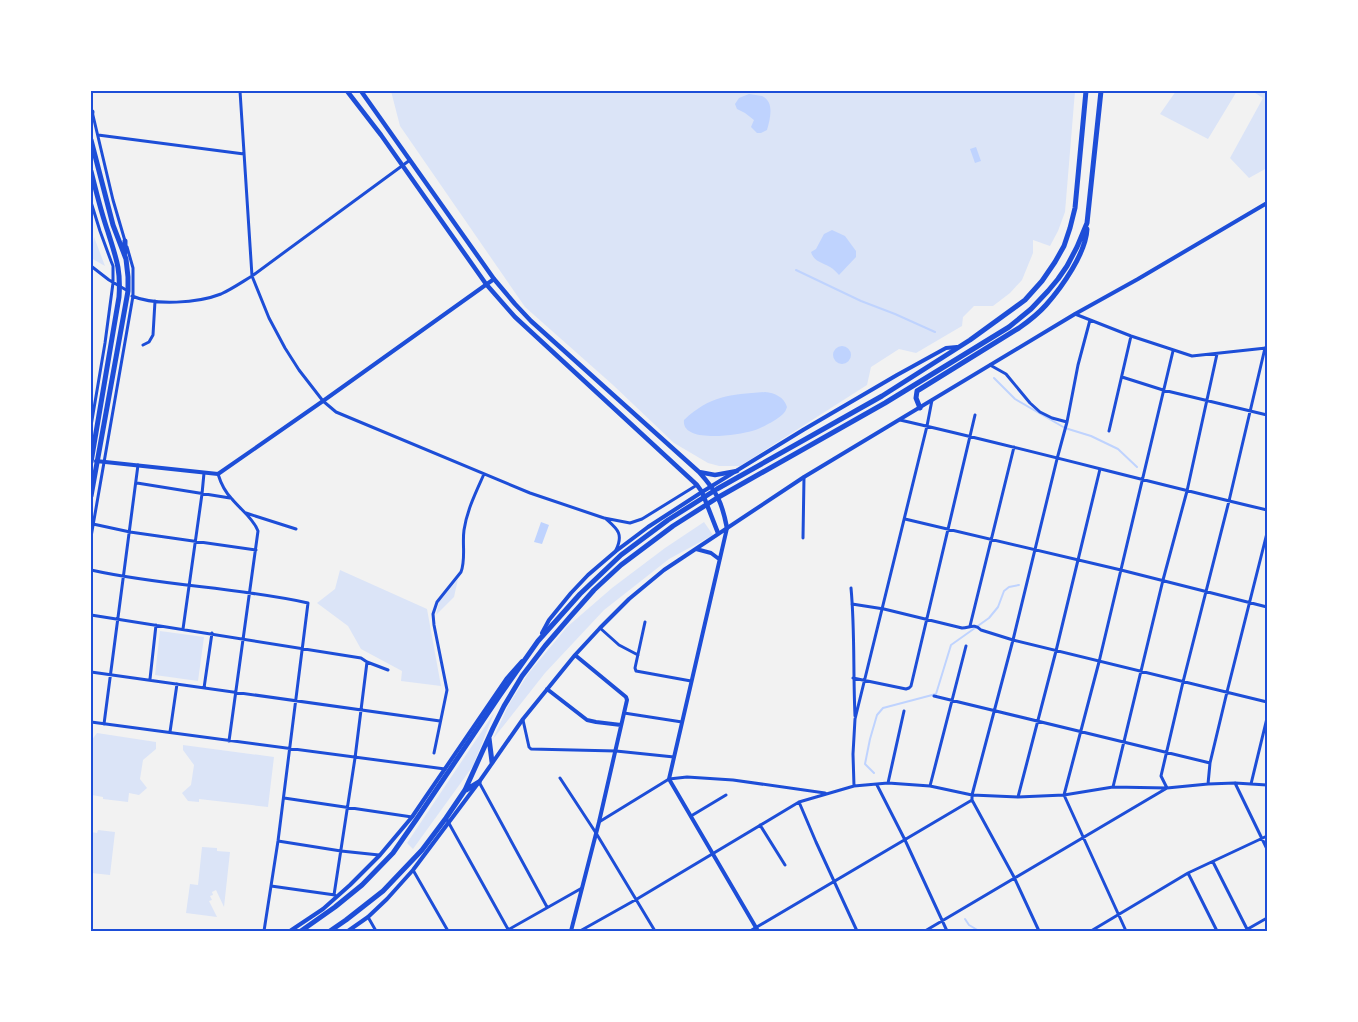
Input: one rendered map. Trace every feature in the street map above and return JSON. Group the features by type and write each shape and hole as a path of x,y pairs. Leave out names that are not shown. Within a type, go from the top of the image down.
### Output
{"main road":[{"path":"347,91 486,284 515,317 697,485 702,492 718,533"},
{"path":"361,91 494,279 514,304 699,472 712,486 722,506 727,528"},
{"path":"301,931 362,885 393,853 407,834 447,769 538,641 580,594 621,555 668,520 717,489 882,396 1025,300 1042,281 1055,262 1064,246 1070,228 1075,208 1086,91"},
{"path":"920,408 916,398 917,391 1019,328 1033,317 1059,289 1080,253 1086,238 1101,91"},
{"path":"91,140 113,225 126,259"},
{"path":"91,171 108,233 116,254 120,276 120,286 91,461"},
{"path":"330,931 384,891 448,820 470,780 504,706 522,676 545,646 594,590 640,550 673,526 723,495 886,403 1009,327 1032,309 1058,279 1077,247 1087,223"},
{"path":"91,496 128,291 125,241"},
{"path":"690,479 699,472 715,475 737,471"},
{"path":"490,735 492,762"},
{"path":"465,790 479,782"}],"street":[{"path":"240,91 252,276 269,318 284,348 323,401 343,416 523,490 604,518 626,523 635,522 697,485"},
{"path":"91,537 133,296 132,268 113,200 92,112"},
{"path":"98,135 244,154"},
{"path":"91,266 133,296 141,299 182,302 202,299 226,292 252,276 410,160"},
{"path":"91,202 111,261 114,283 91,426"},
{"path":"348,931 368,917 413,870 448,820 479,782 523,719 575,655 629,599 664,570 804,477 1075,314 1163,265 1267,203"},
{"path":"91,461 218,474 494,279"},
{"path":"143,345 149,342 153,335 155,301"},
{"path":"1075,314 1131,336 1192,356 1266,348 1161,776 1167,788"},
{"path":"1039,931 1014,877 972,800 972,795 1013,640 1067,422 1078,365 1090,320"},
{"path":"1109,431 1131,336"},
{"path":"538,641 549,620 588,575 648,527 802,430 946,348 957,347"},
{"path":"1126,931 1064,795 1099,662 1173,351"},
{"path":"1113,787 1163,580 1187,491 1217,354"},
{"path":"990,365 1006,374 1040,412 1067,422"},
{"path":"1122,377 1163,390 1267,415"},
{"path":"855,719 884,609 928,426 932,400"},
{"path":"853,678 906,689 911,686 975,415"},
{"path":"900,420 1267,510"},
{"path":"970,626 1014,447"},
{"path":"104,724 138,465"},
{"path":"1018,797 1079,560 1100,469"},
{"path":"183,629 204,473"},
{"path":"218,474 222,487 256,525 258,531 229,741"},
{"path":"434,753 447,690 434,626 434,610 437,602 463,567 463,540 466,518 484,474"},
{"path":"803,538 804,477"},
{"path":"137,483 230,498"},
{"path":"246,513 296,529"},
{"path":"604,518 620,534 616,551"},
{"path":"905,519 1163,580 1267,607"},
{"path":"94,524 130,532 256,550"},
{"path":"727,528 669,779 757,929"},
{"path":"718,533 724,539"},
{"path":"1208,784 1210,763 1267,533"},
{"path":"696,549 711,553 719,559"},
{"path":"91,570 124,577 250,593 308,603 284,798 264,931"},
{"path":"851,588 855,719 854,786"},
{"path":"852,604 884,609 962,628 977,626 981,630 1013,640 1267,702"},
{"path":"91,615 361,658 388,670"},
{"path":"645,622 636,670 691,681"},
{"path":"150,680 156,625"},
{"path":"600,628 619,645 638,655"},
{"path":"204,688 212,633"},
{"path":"930,786 966,646"},
{"path":"571,931 599,822 627,700 626,697 575,655"},
{"path":"336,895 367,662"},
{"path":"91,672 440,721"},
{"path":"170,732 177,684"},
{"path":"547,688 587,720 621,725"},
{"path":"934,696 1210,763"},
{"path":"888,783 904,711"},
{"path":"624,713 682,722"},
{"path":"1251,784 1267,718"},
{"path":"523,719 531,749 616,751 674,757"},
{"path":"91,722 447,769 380,856 323,909 290,931"},
{"path":"599,822 669,779 687,777 733,780 826,793"},
{"path":"560,778 596,833 655,931"},
{"path":"479,782 546,907"},
{"path":"580,931 799,802 854,786 888,783 930,786 972,795 1018,797 1064,795 1113,787 1167,788 1235,783 1267,785"},
{"path":"1235,783 1267,849"},
{"path":"877,784 947,931"},
{"path":"925,931 1167,788"},
{"path":"691,816 726,795"},
{"path":"284,798 412,816"},
{"path":"750,931 757,929 972,800"},
{"path":"799,802 857,931"},
{"path":"448,820 508,930 582,888"},
{"path":"760,825 785,865"},
{"path":"1091,931 1188,873 1267,836"},
{"path":"278,841 380,856"},
{"path":"1213,862 1246,930 1267,918"},
{"path":"413,870 448,931"},
{"path":"1188,873 1217,931"},
{"path":"271,886 336,895"},
{"path":"368,917 376,931"}],"shaded area":[{"path":"391,91 1075,91 1065,212 1050,246 1033,240 1033,253 1022,280 1010,293 993,306 974,306 963,317 962,326 916,353 899,349 871,367 867,385 740,466 719,466 708,463 674,443 613,385 525,307 400,126"},
{"path":"1176,91 1237,91 1208,139 1160,114"},
{"path":"1252,91 1267,91 1267,168 1249,178 1230,158 1263,98"},
{"path":"94,237 105,266 91,258"},
{"path":"704,522 713,535 669,559 604,610 545,673 493,739 508,706 528,674 567,627 612,588 665,548"},
{"path":"340,570 427,609 441,686 401,681 402,671 361,649 348,626 317,603 335,589"},
{"path":"458,579 454,597 436,615 439,602"},
{"path":"160,631 204,637 198,681 155,675"},
{"path":"494,713 473,766 413,849 407,843"},
{"path":"97,733 156,742 156,749 143,760 140,779 147,788 139,795 129,793 128,802 103,799 103,797 92,795 91,741"},
{"path":"183,745 274,757 268,807 199,799 199,802 188,801 182,793 191,785 194,765 183,750"},
{"path":"98,830 115,832 110,875 91,873 91,832 97,833"},
{"path":"202,847 217,848 217,851 230,852 224,907 216,890 212,892 213,895 210,896 212,900 209,901 217,917 186,913 190,884 198,885"}],"water":[{"path":"749,94 762,96 769,102 771,111 767,130 761,133 757,133 751,127 754,120 737,109 735,104 739,98"},
{"path":"976,147 981,161 975,163 970,149"},
{"path":"832,230 845,236 856,251 856,257 839,275 816,260 811,252 816,249 824,234"},
{"path":"842,346 848,349 851,355 848,361 842,364 836,361 833,355 836,349"},
{"path":"765,392 779,396 787,407 780,416 759,428 724,436 712,436 701,435 685,428 684,420 712,401 731,396"},
{"path":"541,522 549,525 542,544 534,542"}],"waterway":[{"path":"796,270 861,301 935,332"},
{"path":"994,378 1015,399 1065,428 1091,436 1118,449 1137,467"},
{"path":"874,773 865,764 877,715 883,708 936,694 951,645 989,618 998,607 1004,591 1009,587 1019,585"},
{"path":"965,919 969,925 979,931"}]}
